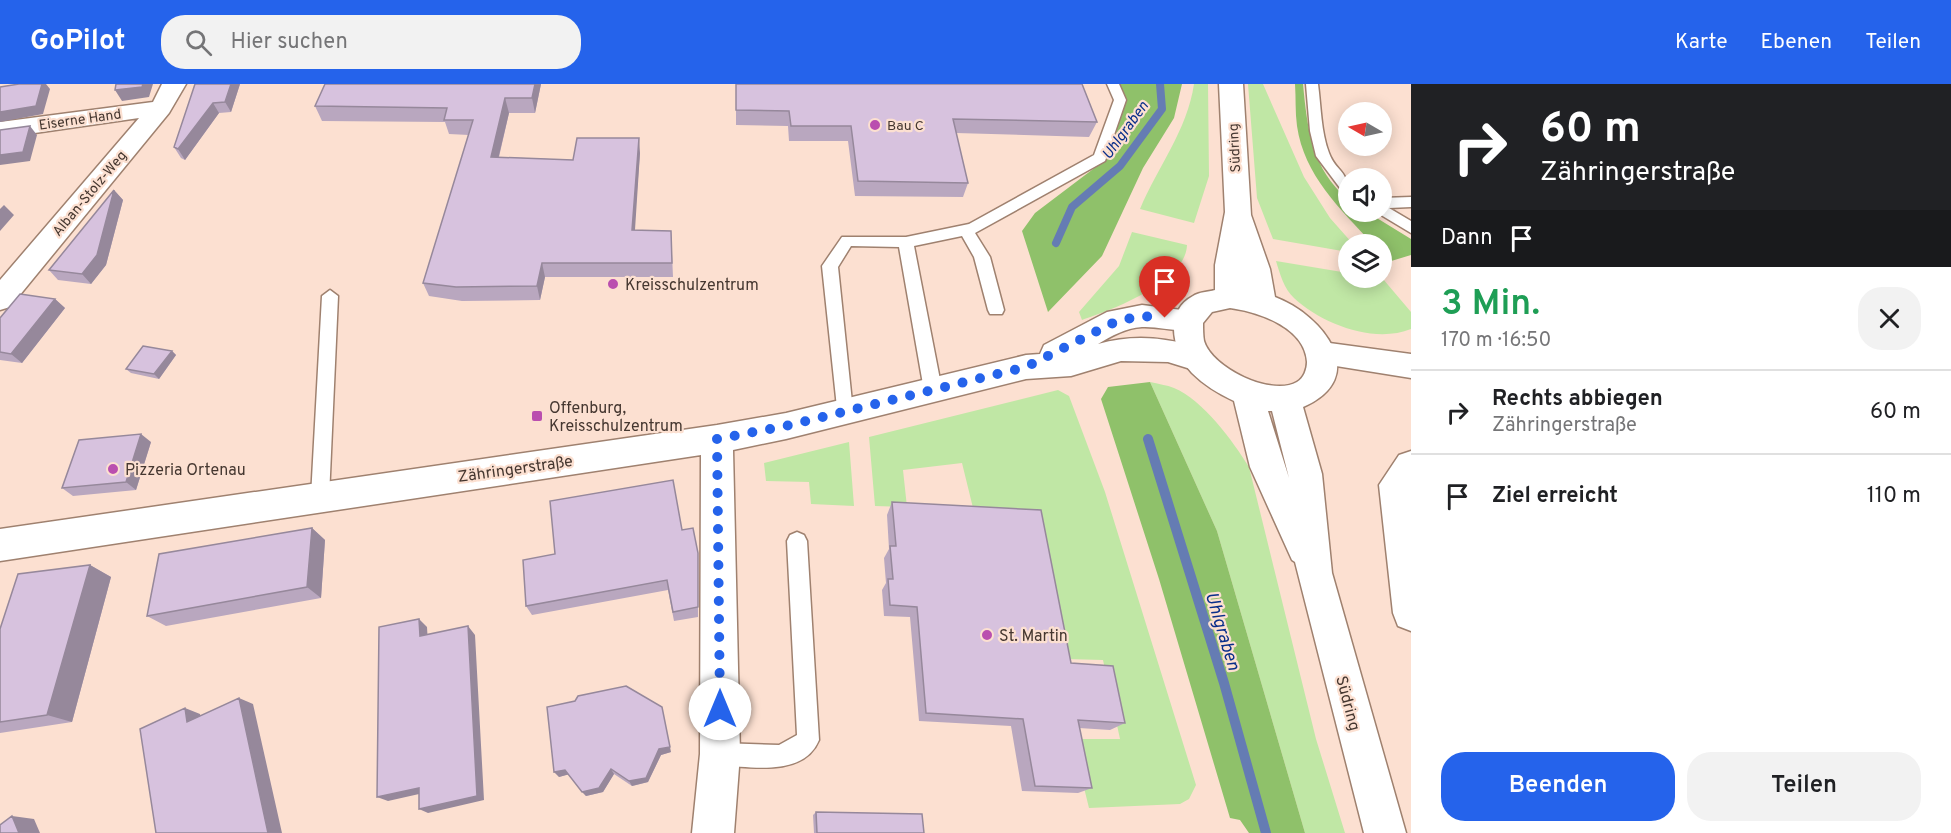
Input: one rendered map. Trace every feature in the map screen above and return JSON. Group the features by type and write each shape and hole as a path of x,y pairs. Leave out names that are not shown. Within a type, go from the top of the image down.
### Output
{"street":[{"name":"Alban-Stolz-Weg","path":"0,299 161,108 174,84"},
{"name":"Südring","path":"1230,297 1229,265 1238,212 1231,84"},
{"name":"Eiserne Hand","path":"0,130 161,108"},
{"name":"Südring","path":"1238,212 1256,269 1261,302"},
{"path":"1230,297 1261,302 1297,321 1312,337 1322,354 1323,367 1315,386 1305,393 1286,398 1248,393 1212,374 1197,359 1188,342 1188,320 1202,304 1230,297"},
{"name":"Zähringerstraße","path":"1026,367 1117,321 1142,316 1188,320"},
{"name":"Zähringerstraße","path":"0,545 717,439 844,412 1026,367 1071,364 1121,349 1168,350 1197,359"},
{"path":"1322,354 1411,366"},
{"name":"Südring","path":"1248,393 1267,467 1314,573 1384,833"},
{"name":"Südring","path":"1286,398 1305,474 1314,573"},
{"path":"713,833 720,754 717,439"},
{"path":"1411,465 1396,485 1411,613"}],"lane":[{"path":"844,412 830,266 847,241 906,242 966,230 1100,158 1120,100 1113,84"},
{"path":"1312,84 1317,131 1323,156 1338,176"},
{"path":"1392,203 1411,202"},
{"path":"1392,216 1411,228"},
{"path":"966,230 982,257 996,310"},
{"path":"906,242 933,390"},
{"path":"320,496 330,296"},
{"path":"720,754 783,757 799,751 808,740 797,541"}],"green space":[{"path":"1119,84 1182,84 1174,118 1143,168 1102,256 1048,312 1022,231 1035,213 1105,160 1127,100"},
{"path":"1194,84 1208,84 1209,176 1194,223 1140,209 1179,133"},
{"path":"1248,84 1263,84 1304,177 1330,218 1344,234 1338,234 1338,250 1273,239 1257,198"},
{"path":"1295,84 1303,84 1314,147 1326,175 1338,189 1338,206 1315,176 1307,160 1296,121"},
{"path":"1352,222 1383,222 1411,239 1411,255 1392,261 1392,234 1363,234"},
{"path":"1132,232 1187,245 1183,258 1174,271 1145,293 1082,320 1079,312 1119,266"},
{"path":"1276,261 1338,271 1338,288 1391,288 1411,312 1411,329 1381,334 1349,329 1319,316 1306,307 1294,298 1283,281"},
{"path":"1150,382 1174,388 1196,402 1235,445 1249,467 1316,739 1345,833 1305,833 1217,531"},
{"path":"1150,382 1217,531 1305,833 1249,833 1240,820 1230,818 1159,579 1101,399 1108,387"},
{"path":"1058,390 1069,396 1105,492 1196,785 1189,799 1180,804 1089,808 1072,739 1120,739 1103,660 1066,659 974,512 962,463 903,470 907,507 875,506 869,437"},
{"path":"849,442 854,506 811,504 809,482 766,481 764,463"}],"building":[{"path":"42,84 36,106 0,112 0,87"},
{"path":"116,84 143,84 142,87 115,90"},
{"path":"195,84 231,84 225,102 213,103 178,149 174,147"},
{"path":"325,84 535,84 532,98 505,98 491,157 573,160 577,138 639,138 632,230 671,231 672,263 542,263 537,286 456,287 423,283 473,120 444,120 447,108 315,106"},
{"path":"736,84 1082,84 1097,122 953,119 968,183 858,181 851,126 791,126 789,111 736,110"},
{"path":"30,126 23,152 0,155 0,130"},
{"path":"114,190 97,255 82,274 49,270"},
{"path":"20,294 55,299 11,354 0,352 0,318"},
{"path":"143,346 172,351 154,374 126,369"},
{"name":"Pizzeria Ortenau","path":"141,434 126,482 62,488 79,440"},
{"path":"673,480 682,530 693,528 698,553 698,607 673,612 667,580 526,606 523,560 555,554 550,501"},
{"name":"St. Martin","path":"892,502 1041,510 1071,663 1113,666 1125,723 1078,720 1092,788 1035,786 1023,719 926,713 917,607 890,605 888,579 893,579 890,546 896,546"},
{"path":"312,528 307,587 147,616 159,554"},
{"path":"90,565 47,715 0,722 0,629 18,574"},
{"path":"419,619 420,636 468,626 477,796 419,809 419,788 377,797 379,627"},
{"path":"626,686 662,707 670,747 659,749 646,778 629,781 611,769 599,788 582,792 565,770 554,772 547,707 575,701 578,696"},
{"path":"239,698 268,833 156,833 140,729 185,708 187,722"},
{"path":"816,812 922,814 924,833 817,833"},
{"path":"12,816 19,833 0,833 0,825"}],"waterway":[{"name":"Uhlgraben","path":"1056,243 1072,207 1120,166 1162,109 1160,84"},
{"name":"Uhlgraben","path":"1148,439 1224,683 1266,833"}],"place":[{"name":"Bau C","path":"875,125"},
{"name":"Kreisschulzentrum","path":"613,284"},
{"name":"Offenburg, Kreisschulzentrum","path":"537,416"},
{"name":"Pizzeria Ortenau","path":"113,469"},
{"name":"St. Martin","path":"987,635"}],"route":[{"path":"720,709 717,439 786,426 1026,367 1117,321 1142,316 1165,318"}]}
